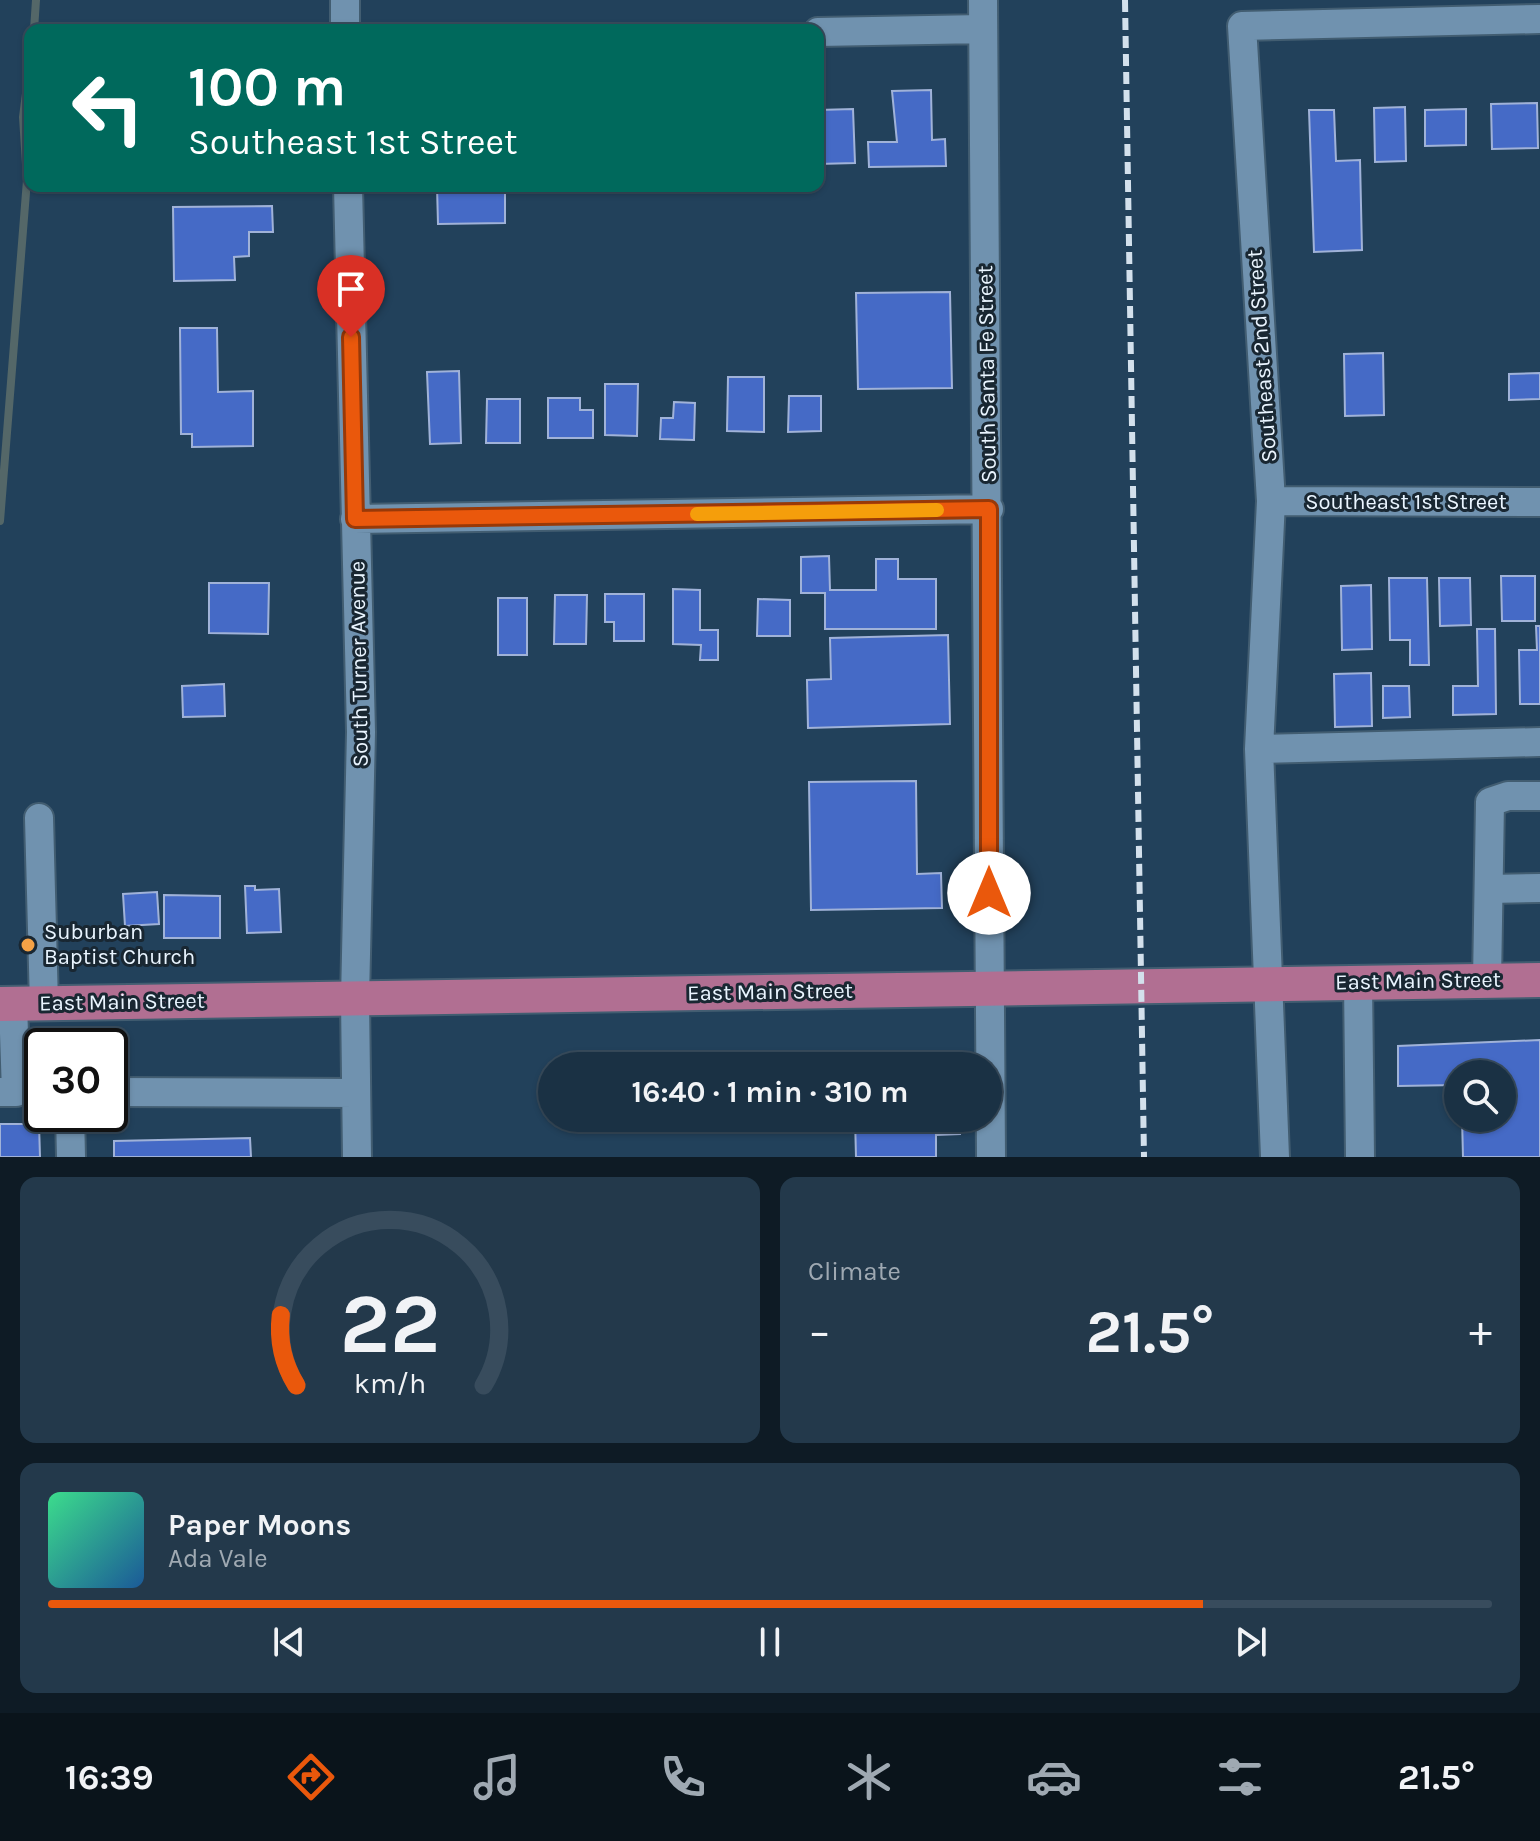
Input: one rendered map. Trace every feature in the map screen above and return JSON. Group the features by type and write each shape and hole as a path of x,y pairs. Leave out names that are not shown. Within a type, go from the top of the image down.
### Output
{"main road":[{"name":"East Main Street","path":"19,1004 1540,980"}],"street":[{"path":"345,0 345,24"},
{"name":"South Santa Fe Street","path":"983,0 989,509 991,1157"},
{"name":"Southeast 2nd Street","path":"1275,1157 1259,749 1271,501 1241,13 1540,19"},
{"path":"824,32 983,29"},
{"name":"South Turner Avenue","path":"348,192 361,806 355,999 357,1157"},
{"name":"Southeast 1st Street","path":"1271,501 1540,502"},
{"path":"355,519 989,509"},
{"path":"1259,749 1540,742"},
{"path":"1487,981 1490,802 1508,796 1540,796"},
{"path":"19,1092 19,1004 39,818"},
{"path":"1489,889 1540,888"},
{"path":"1358,982 1360,1157"},
{"path":"128,1092 356,1093"},
{"path":"70,1132 71,1157"}],"building":[{"path":"931,90 932,140 945,139 946,166 869,167 868,142 897,142 892,91"},
{"path":"1537,103 1538,148 1492,149 1491,104"},
{"path":"1405,107 1406,161 1375,162 1374,108"},
{"path":"853,109 855,163 824,164 824,110"},
{"path":"1466,109 1466,145 1425,146 1425,110"},
{"path":"1309,110 1334,110 1336,161 1360,160 1362,250 1314,252"},
{"path":"437,192 505,192 505,223 438,224"},
{"path":"272,206 273,232 249,232 249,256 234,257 235,280 174,281 173,207"},
{"path":"950,292 952,388 858,389 856,293"},
{"path":"180,328 217,328 218,392 253,391 253,446 192,447 192,434 181,434"},
{"path":"1383,353 1384,415 1345,416 1344,354"},
{"path":"459,371 461,443 430,444 427,372"},
{"path":"1540,373 1540,399 1509,400 1509,374"},
{"path":"728,377 764,377 764,432 727,431"},
{"path":"605,384 638,384 637,436 605,435"},
{"path":"789,396 821,396 821,431 788,432"},
{"path":"548,398 580,398 580,410 593,410 593,438 548,438"},
{"path":"487,399 520,399 520,443 486,443"},
{"path":"674,402 695,403 694,440 660,439 661,418 673,418"},
{"path":"829,556 830,590 876,590 876,559 898,559 898,579 936,579 936,629 825,629 825,593 801,593 801,557"},
{"path":"1501,576 1535,576 1535,621 1502,621"},
{"path":"1389,578 1427,578 1429,665 1410,665 1410,640 1390,640"},
{"path":"1439,578 1470,578 1471,625 1440,626"},
{"path":"209,583 269,583 268,634 209,633"},
{"path":"1371,585 1372,649 1342,650 1341,586"},
{"path":"673,589 700,590 700,630 718,630 718,660 700,660 701,645 673,644"},
{"path":"605,594 644,594 644,641 614,641 614,622 605,622"},
{"path":"555,595 587,595 586,644 554,644"},
{"path":"498,598 527,598 527,655 498,655"},
{"path":"758,599 790,600 790,636 757,636"},
{"path":"1536,626 1540,626 1540,704 1520,704 1519,650 1537,650"},
{"path":"1477,629 1495,629 1496,714 1453,715 1453,686 1478,686"},
{"path":"948,635 950,724 808,728 807,680 831,679 830,638"},
{"path":"1371,673 1372,726 1335,727 1334,674"},
{"path":"224,684 225,716 183,717 182,686"},
{"path":"1383,686 1409,686 1410,717 1383,718"},
{"path":"916,781 917,874 941,873 942,908 811,910 809,782"},
{"path":"245,886 255,886 255,890 279,889 281,932 247,933"},
{"path":"157,892 159,924 125,926 123,894"},
{"path":"164,895 220,896 220,938 164,938"},
{"path":"1540,1040 1540,1157 1463,1157 1462,1132 1516,1132 1516,1060 1444,1060 1444,1085 1398,1086 1398,1046"},
{"path":"0,1124 24,1124 24,1132 39,1132 40,1157 0,1157"},
{"path":"855,1132 960,1132 936,1135 936,1157 856,1157"},
{"path":"250,1138 251,1157 114,1157 114,1141"}],"waterway":[{"path":"34,24 36,0"},
{"path":"24,109 24,133"},
{"path":"0,521 26,192"}],"railway":[{"path":"1125,0 1144,1157"}],"slow traffic":[{"path":"697,514 937,510"}],"place":[{"name":"Suburban Baptist Church","path":"28,945"}],"route":[{"path":"351,337 355,519 989,509 989,893"}]}
